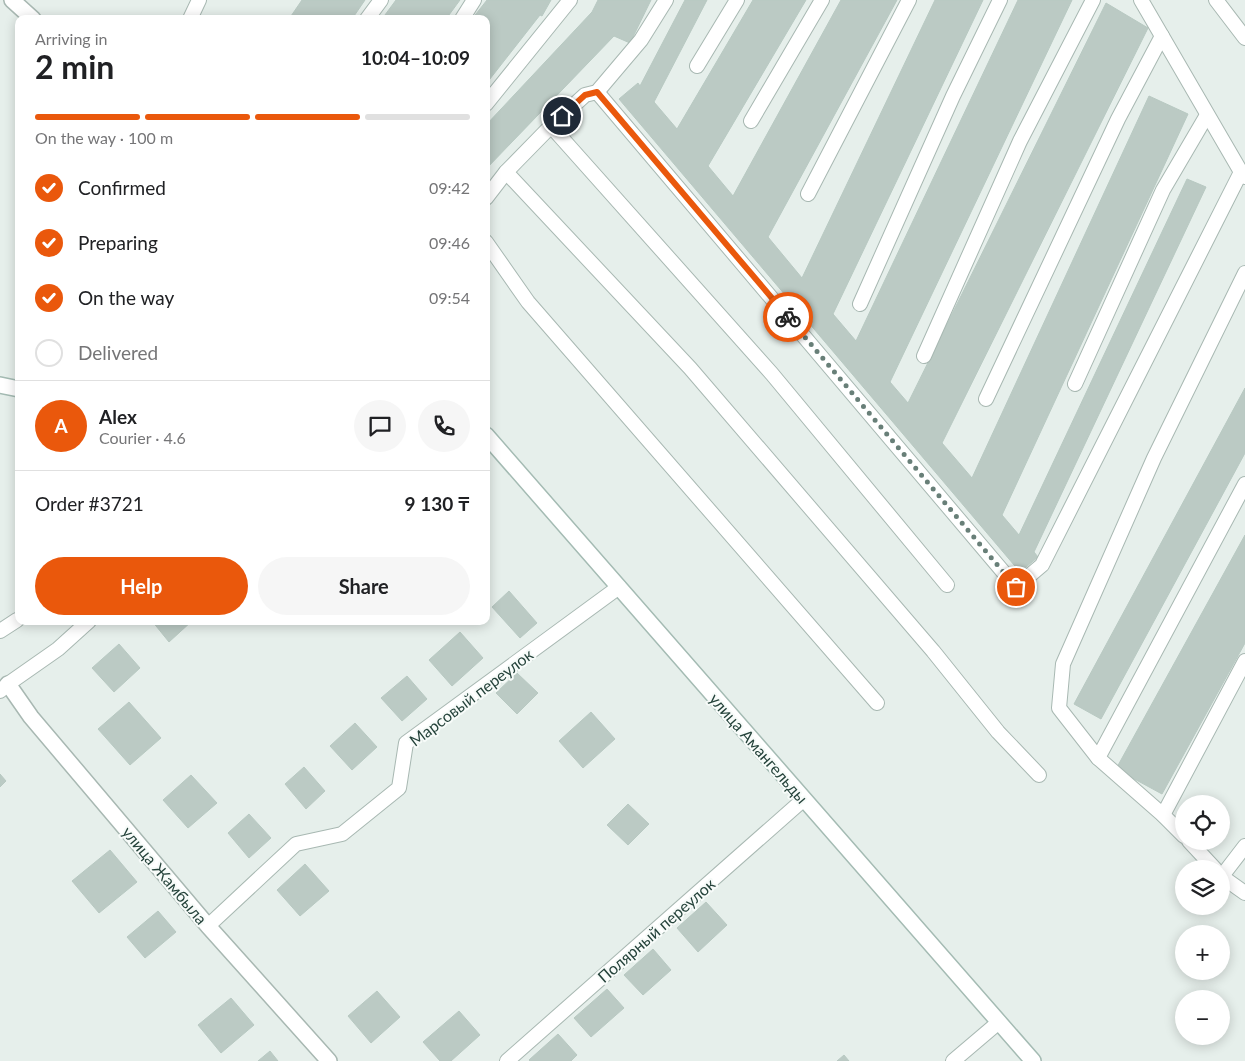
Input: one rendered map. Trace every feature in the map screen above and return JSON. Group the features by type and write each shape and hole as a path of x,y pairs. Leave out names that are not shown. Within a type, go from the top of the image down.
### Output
{"street":[{"path":"12,0 29,15"},
{"path":"0,385 15,388"},
{"name":"улица Амангельды","path":"490,441 1032,1061"},
{"name":"улица Жамбыла","path":"4,687 208,926 329,1061"}],"lane":[{"path":"192,15 199,0"},
{"path":"370,15 381,0"},
{"path":"465,15 474,0"},
{"path":"490,99 570,0"},
{"path":"490,193 506,172 551,126 585,95 597,92 641,40 666,0"},
{"path":"697,66 737,0"},
{"path":"751,122 822,0"},
{"path":"808,194 909,0"},
{"path":"860,304 953,96 1000,0"},
{"path":"924,356 1020,141 1092,0"},
{"path":"597,92 1016,587 1042,565 1243,174 1141,0"},
{"path":"1217,0 1245,38"},
{"path":"986,399 1118,119 1162,36"},
{"path":"1075,384 1164,190 1208,115"},
{"path":"551,126 772,374 947,585"},
{"path":"506,172 690,368 933,651 998,732 1039,775"},
{"path":"490,248 528,302 876,702"},
{"path":"1175,827 1098,758 1059,708 1063,664 1154,458 1245,273"},
{"path":"1098,758 1245,484"},
{"name":"Марсовый переулок","path":"208,926 296,844 342,834 399,788 406,743 618,587"},
{"path":"0,631 15,621"},
{"path":"4,687 58,649 85,625"},
{"path":"1163,814 1245,661"},
{"name":"Полярный переулок","path":"507,1061 804,799"},
{"path":"1230,865 1245,846"},
{"path":"1197,850 1206,860"},
{"path":"1230,882 1245,893"},
{"path":"953,1061 999,1022"}],"building":[{"path":"302,0 365,0 355,15 292,15"},
{"path":"396,0 460,0 449,15 385,15"},
{"path":"487,0 551,0 542,16 540,15 490,79 490,15 475,15"},
{"path":"598,0 651,0 630,43 614,36 490,165 490,121 592,12"},
{"path":"685,0 707,0 654,102 677,129 753,0 806,0 708,166 733,196 841,0 897,0 768,237 802,278 935,0 983,0 833,314 856,341 1018,0 1072,0 890,382 908,403 1106,3 1148,28 942,443 972,478 1149,96 1188,114 1002,515 1019,535 1187,179 1206,187 1034,552 1038,557 1020,572 619,99 638,83 640,86"},
{"path":"1245,388 1245,453 1101,719 1074,704"},
{"path":"1245,535 1245,643 1162,794 1116,769"},
{"path":"509,591 537,623 520,638 492,607"},
{"path":"155,625 188,625 169,642"},
{"path":"460,632 483,658 452,686 429,660"},
{"path":"119,644 140,668 114,692 92,668"},
{"path":"517,673 538,693 517,714 496,693"},
{"path":"407,676 427,699 402,721 381,698"},
{"path":"129,702 161,738 130,765 98,729"},
{"path":"591,712 615,739 583,768 559,741"},
{"path":"355,723 377,747 352,770 330,746"},
{"path":"304,767 325,791 306,809 285,784"},
{"path":"0,774 6,781 0,787"},
{"path":"191,775 217,803 188,828 163,800"},
{"path":"628,804 649,824 628,845 607,825"},
{"path":"249,814 271,838 249,858 228,833"},
{"path":"110,850 137,882 99,913 72,881"},
{"path":"305,864 329,891 300,916 277,890"},
{"path":"706,902 727,925 698,952 677,928"},
{"path":"158,911 176,932 145,958 127,937"},
{"path":"653,949 671,970 643,995 624,975"},
{"path":"607,989 624,1008 591,1037 574,1018"},
{"path":"377,991 400,1017 371,1043 348,1016"},
{"path":"231,998 254,1025 221,1053 198,1025"},
{"path":"459,1011 480,1035 451,1061 440,1061 423,1042"},
{"path":"558,1034 577,1055 571,1061 529,1060"},
{"path":"270,1051 278,1061 258,1061"},
{"path":"844,1055 849,1061 837,1061"}],"way so far":[{"path":"788,317 1016,587"}],"route":[{"path":"562,116 585,95 597,92 788,317"}]}
